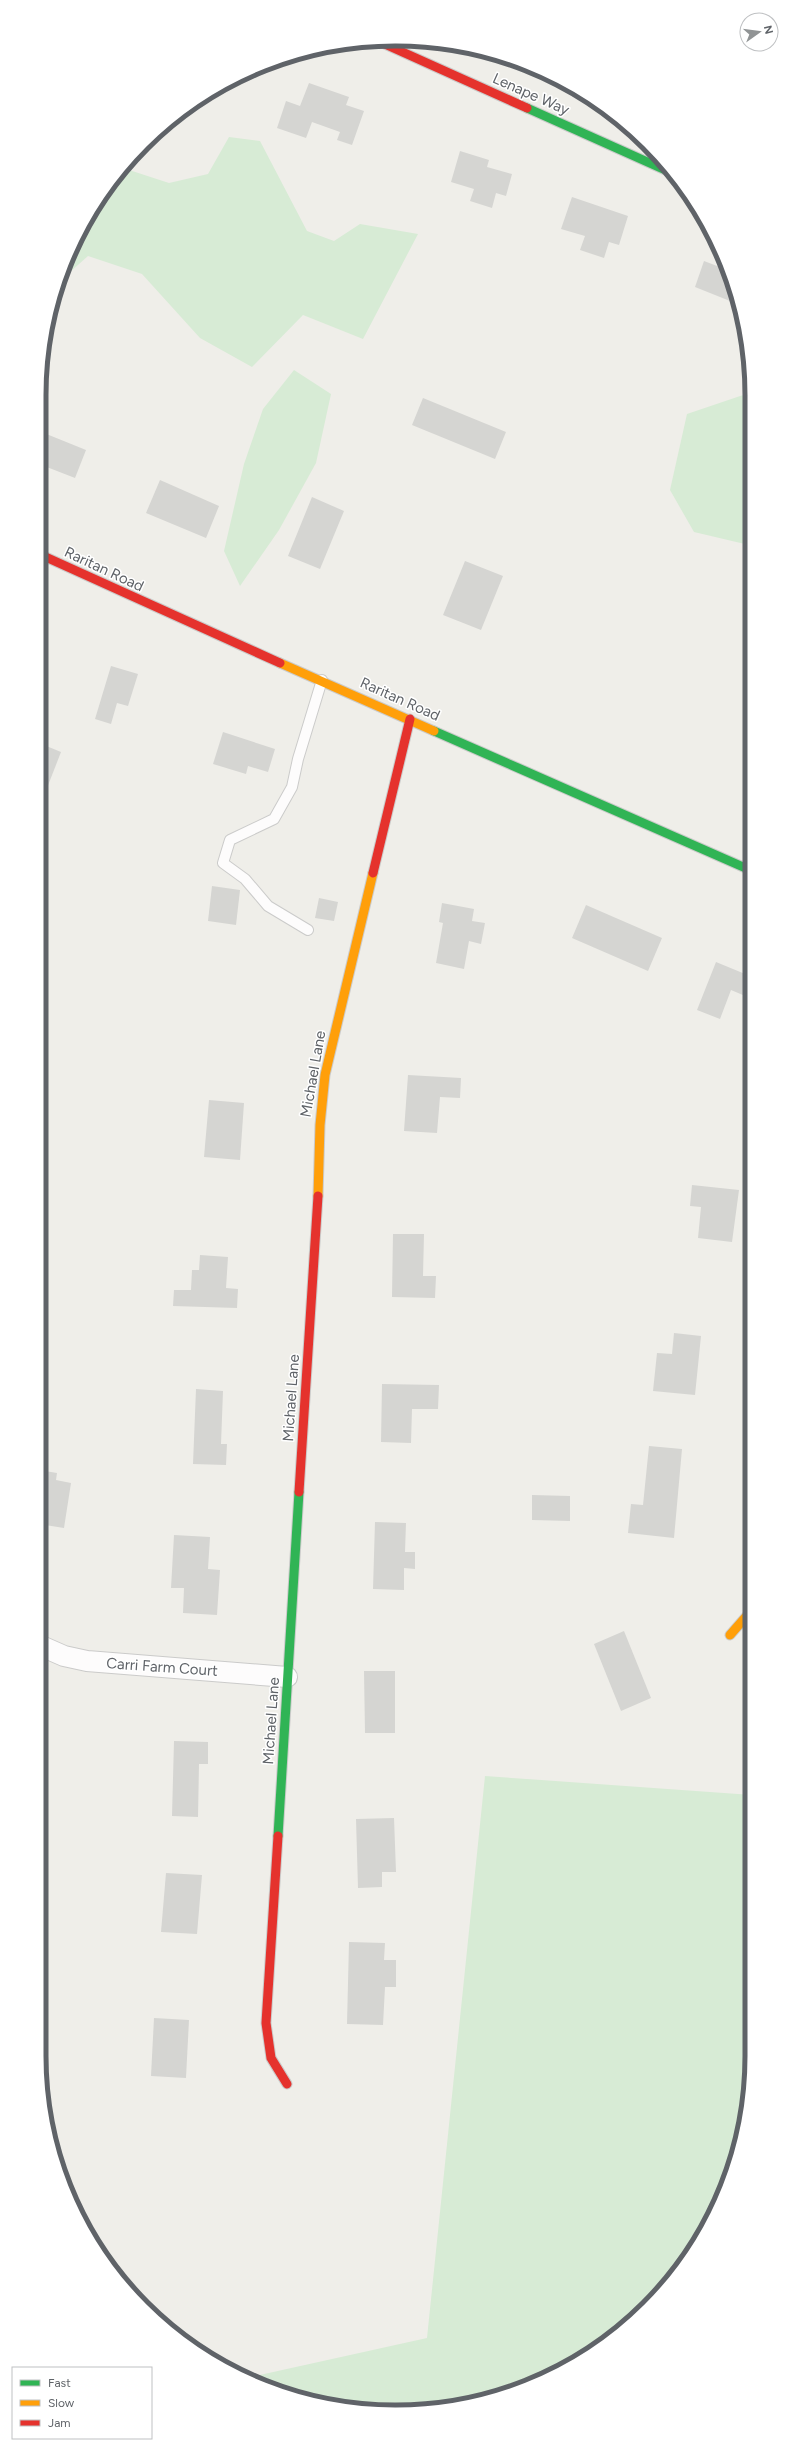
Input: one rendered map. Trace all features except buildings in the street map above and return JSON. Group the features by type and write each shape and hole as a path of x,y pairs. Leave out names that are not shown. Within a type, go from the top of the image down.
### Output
{"street":[{"name":"Lenape Way","path":"390,46 660,168"},
{"name":"Raritan Road","path":"46,557 182,620 410,718 745,868"},
{"name":"Michael Lane","path":"287,2084 271,2058 266,2023 319,1178 317,1137 322,1090 332,1040 410,718"},
{"path":"730,1635 745,1618"},
{"name":"Carri Farm Court","path":"46,1648 64,1656 88,1661 288,1677"}],"lane":[{"path":"308,930 268,906 245,879 223,863 230,840 274,819 292,787 298,759 322,680"}],"green space":[{"path":"229,137 260,141 307,231 334,241 360,224 418,234 363,339 303,315 252,367 200,338 142,274 88,256 69,273 82,241 93,221 105,201 129,170 169,183 208,174"},
{"path":"294,370 331,394 316,463 279,530 240,586 224,551 244,464 263,409"},
{"path":"745,394 745,544 694,532 670,490 687,414"},
{"path":"485,1776 745,1795 745,2056 742,2101 733,2146 726,2168 709,2210 698,2230 686,2250 658,2286 643,2303 608,2333 590,2346 550,2369 508,2386 486,2393 441,2402 396,2405 350,2402 327,2398 305,2393 257,2376 427,2338"}],"traffic: fast":[{"path":"527,108 660,168"},
{"path":"434,731 745,868"},
{"path":"278,1836 299,1492"}],"traffic: slow":[{"path":"280,663 434,731"},
{"path":"318,1196 320,1125 325,1075 373,873"},
{"path":"730,1635 745,1618"}],"traffic: jam":[{"path":"390,46 527,108"},
{"path":"46,557 280,663"},
{"path":"373,873 410,719"},
{"path":"299,1492 318,1196"},
{"path":"278,1836 266,2023 271,2058 287,2084"}]}
